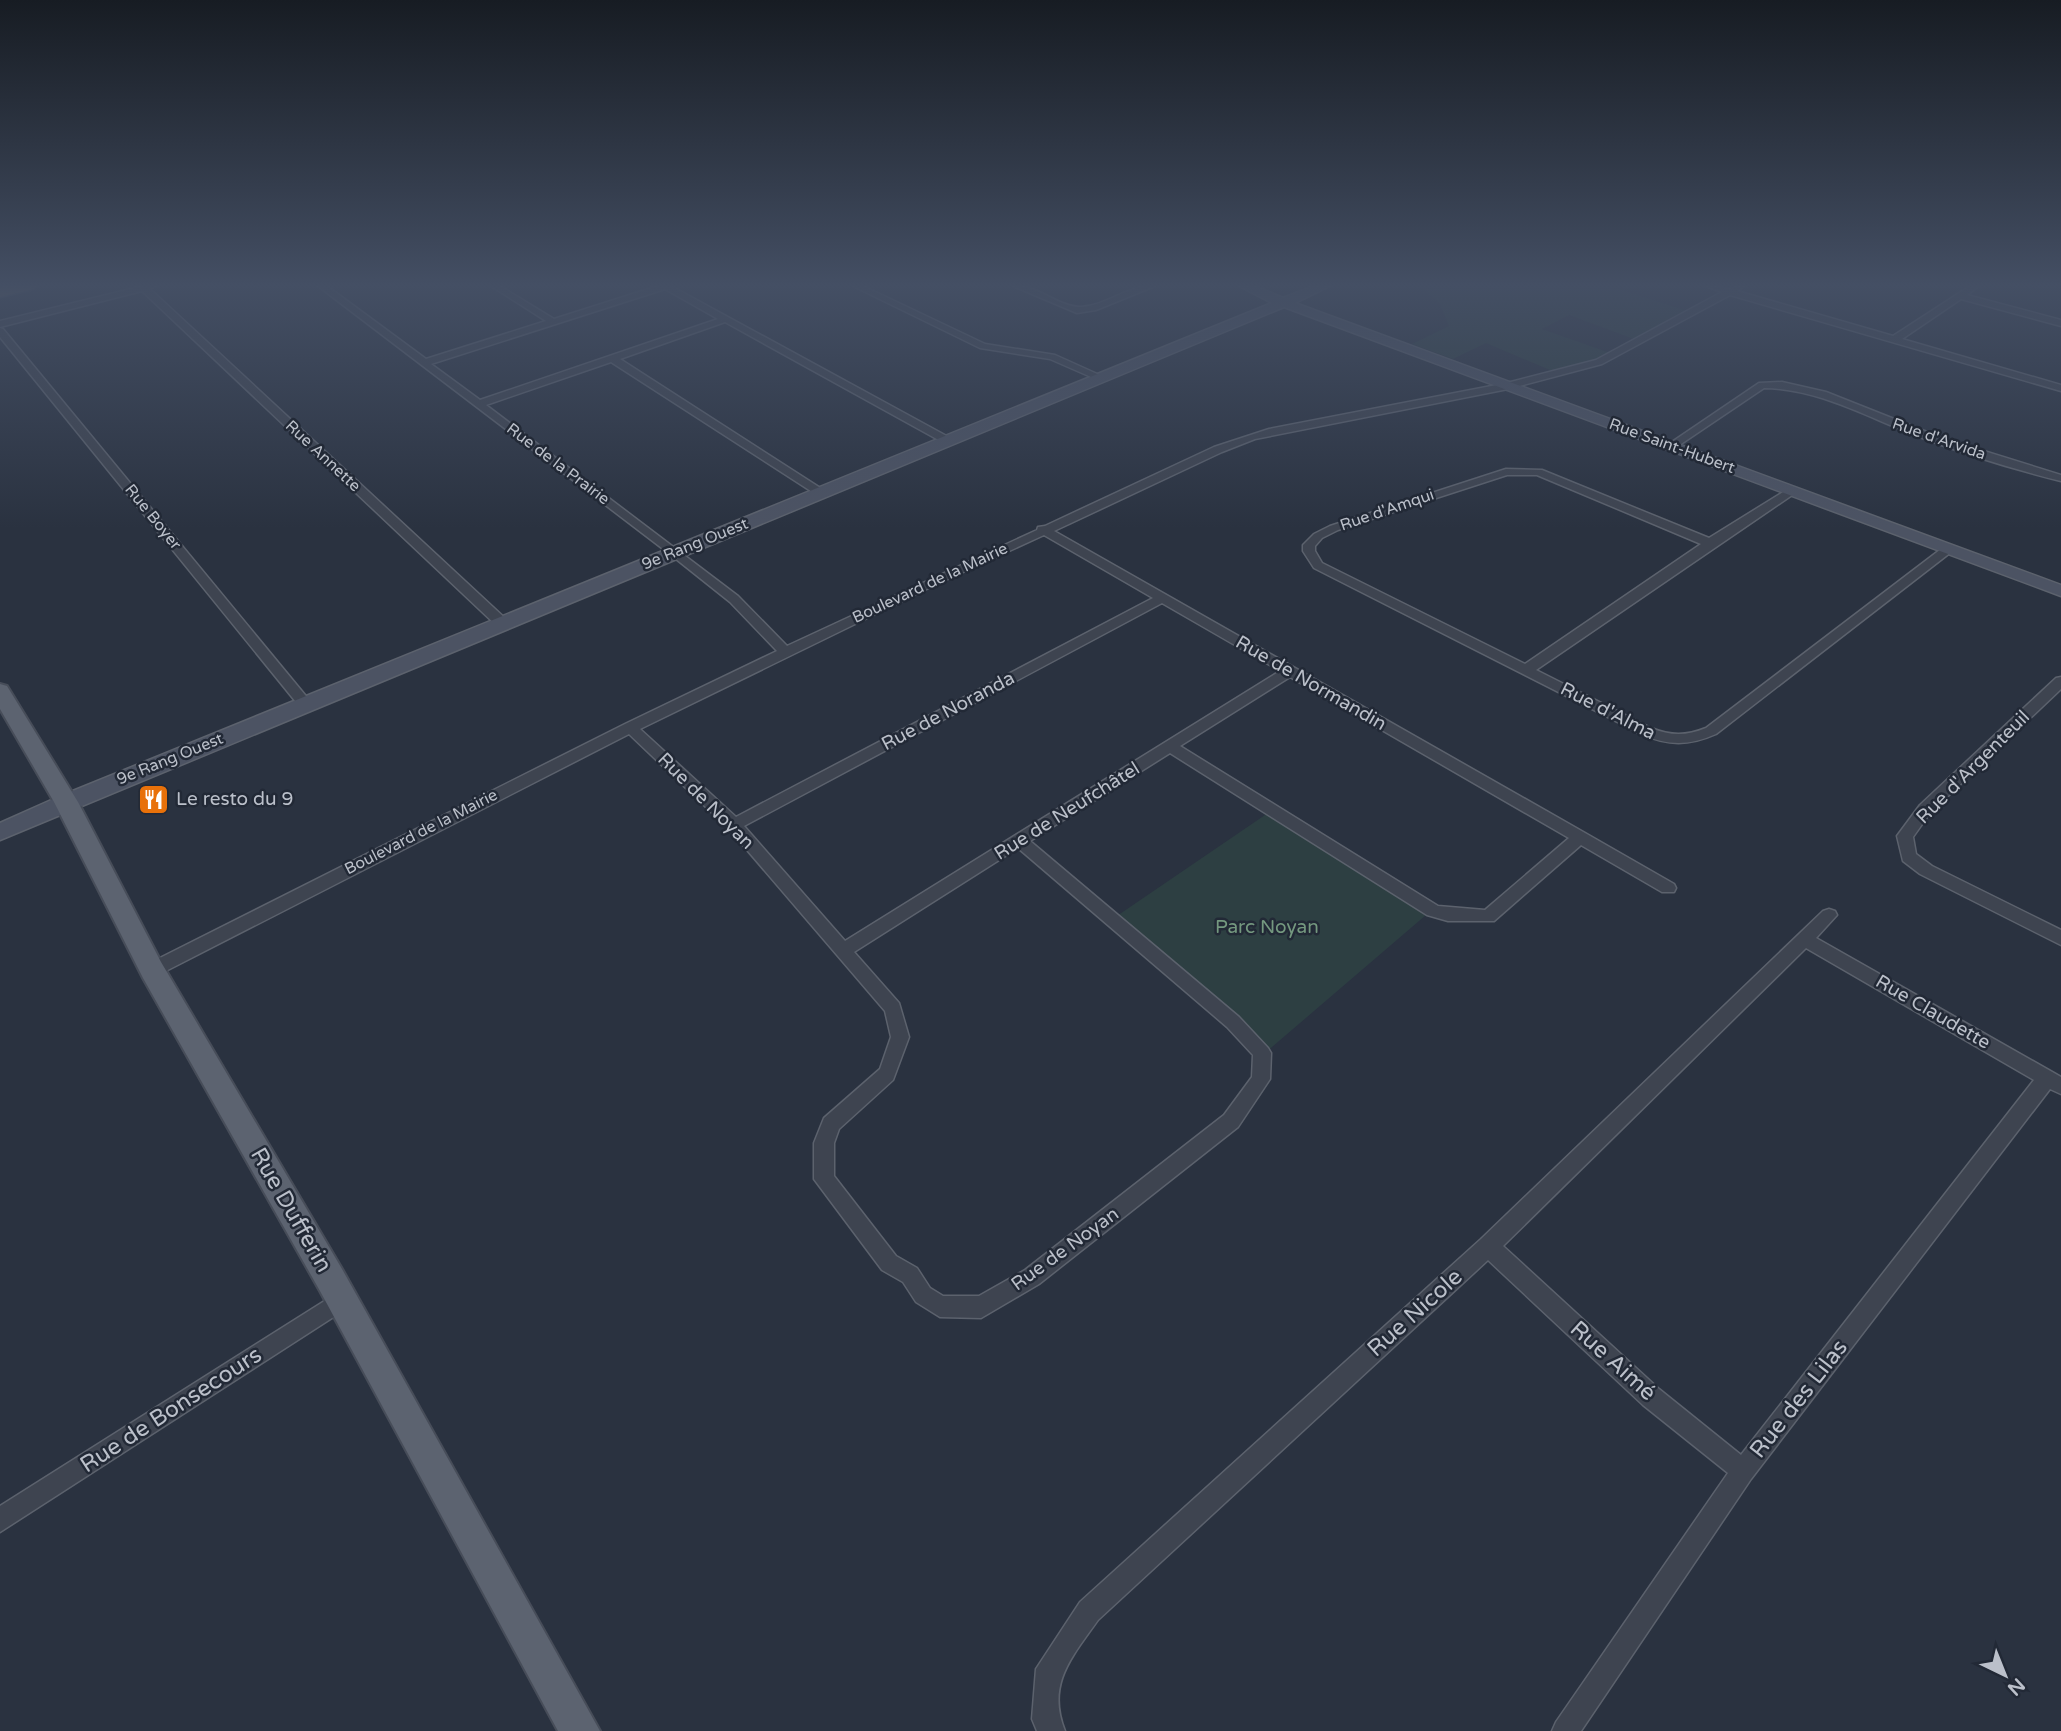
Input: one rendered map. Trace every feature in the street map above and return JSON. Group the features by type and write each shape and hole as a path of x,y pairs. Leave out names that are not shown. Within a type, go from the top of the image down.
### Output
{"main road":[{"name":"Rue Dufferin","path":"0,691 66,802 152,970 342,1300 580,1731"}],"street":[{"name":"Rue Boyer","path":"29,367 305,704"},
{"name":"Rue Annette","path":"232,367 502,623"},
{"name":"Rue de la Prairie","path":"429,367 734,599 785,652"},
{"path":"478,404 586,367"},
{"path":"626,367 821,493"},
{"path":"813,367 948,441"},
{"path":"1075,367 1101,378"},
{"name":"9e Rang Ouest","path":"66,802 1128,367"},
{"name":"Rue Saint-Hubert","path":"1456,367 2061,591"},
{"name":"Boulevard de la Mairie","path":"152,970 405,839 630,727 1042,529 1138,489 1251,435 1508,386 1581,367"},
{"path":"1987,367 2061,388"},
{"name":"Rue d'Arvida","path":"1671,446 1762,385 1773,384 1807,390 1955,446 2061,478"},
{"name":"Rue d'Amqui","path":"1527,670 1318,565 1309,551 1309,545 1318,536 1334,528 1448,490 1517,471 1538,472 1560,480 1710,543"},
{"path":"1527,670 1710,543 1792,491"},
{"name":"Rue de Normandin","path":"1042,529 1668,888"},
{"name":"Rue d'Alma","path":"1527,670 1654,735 1689,741 1711,731 1949,549"},
{"name":"Rue de Noranda","path":"734,825 1162,598"},
{"name":"Rue de Neufchâtel","path":"843,950 1290,671"},
{"name":"Rue d'Argenteuil","path":"2061,681 1925,809 1905,836 1909,857 1926,870 2061,938"},
{"name":"Rue de Noyan","path":"630,727 734,825 893,1008 900,1037 887,1074 831,1124 824,1143 824,1179 889,1263 910,1275 923,1296 940,1306 981,1307 1032,1277 1231,1121 1261,1079 1262,1054 1233,1021 1019,840"},
{"path":"1170,746 1382,881 1433,911 1448,915 1488,917 1580,837"},
{"path":"0,832 66,802"},
{"name":"Rue Nicole","path":"1052,1731 1045,1719 1049,1670 1089,1611 1488,1246 1829,915"},
{"name":"Rue Claudette","path":"1805,939 2054,1082"},
{"name":"Rue des Lilas","path":"1565,1731 1743,1471 2054,1082"},
{"name":"Rue Aimé","path":"1488,1246 1651,1397 1743,1471"},
{"name":"Rue de Bonsecours","path":"0,1520 342,1300"}],"green space":[{"path":"1542,367 1575,367 1557,373"},
{"name":"Parc Noyan","path":"1274,809 1426,915 1265,1053 1111,920"}],"place":[{"name":"Le resto du 9","path":"153,799"}]}
